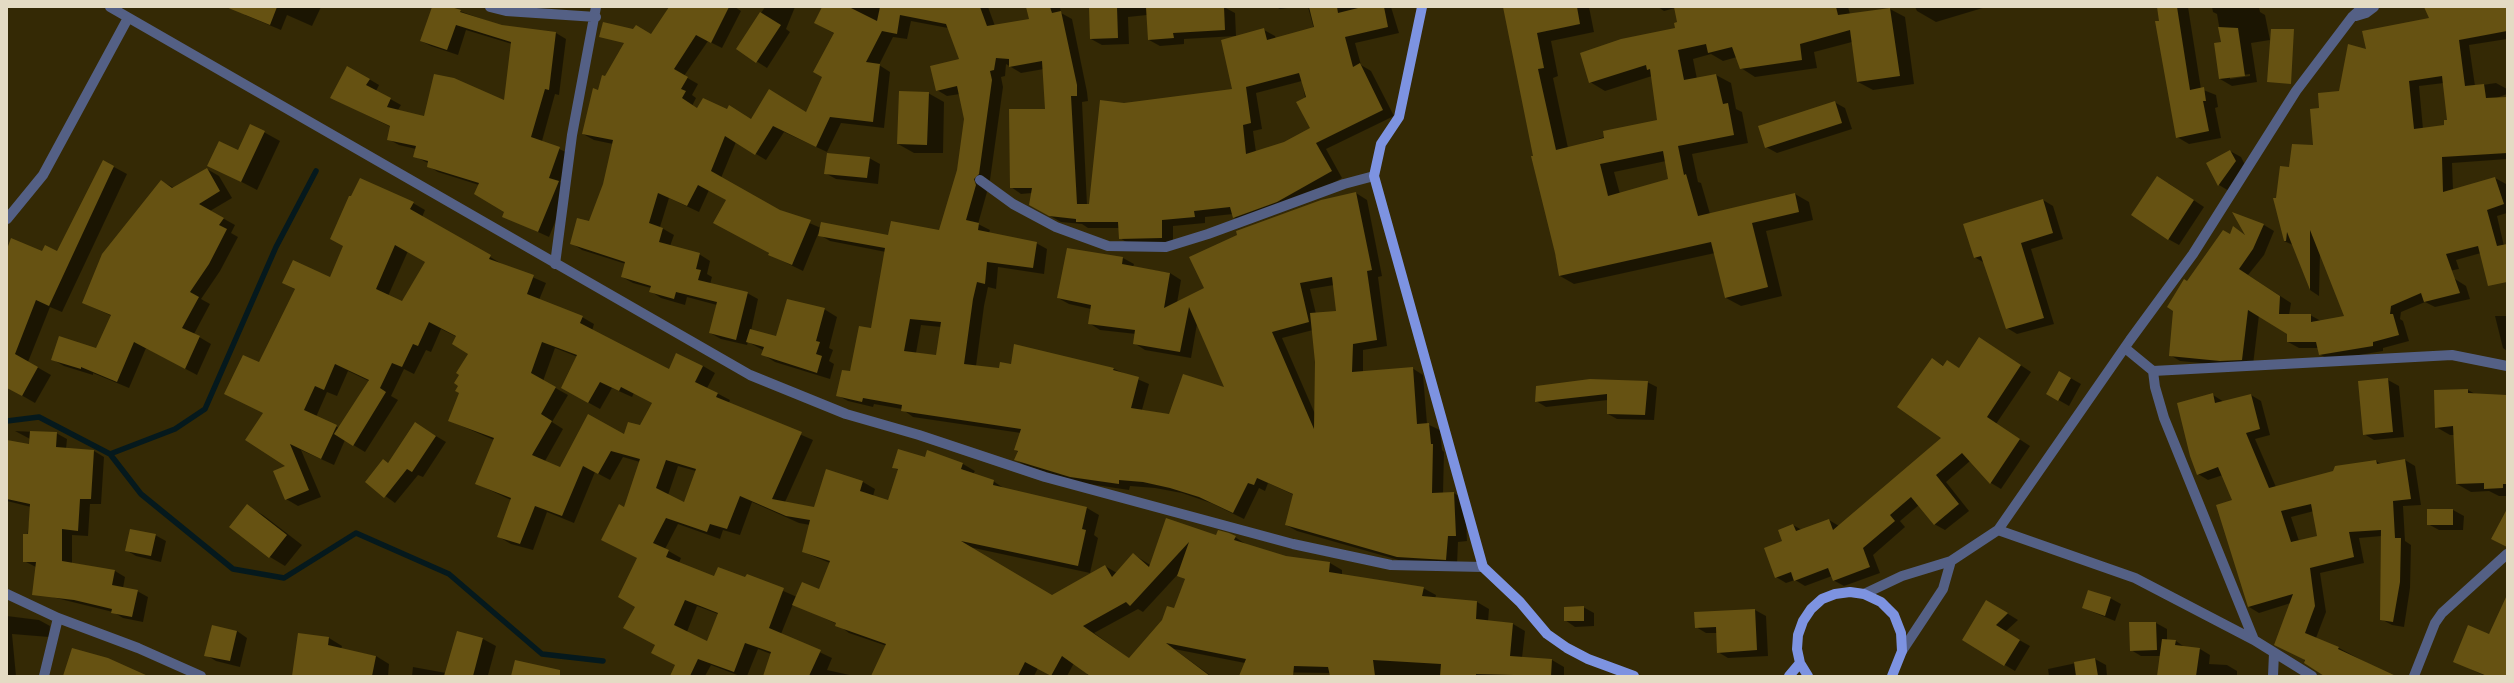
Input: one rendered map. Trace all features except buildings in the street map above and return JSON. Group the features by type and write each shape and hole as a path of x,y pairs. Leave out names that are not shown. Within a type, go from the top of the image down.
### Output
{"main road":[{"path":"1422,7 1399,117 1381,144 1374,176 1482,567 1520,602 1547,634 1566,648 1588,659 1634,676"},
{"path":"1808,676 1800,663 1797,649 1798,634 1803,621 1811,609 1822,599 1835,594 1850,592 1864,594 1881,602 1894,615 1901,633 1902,651 1892,676"},
{"path":"1789,676 1800,663"}],"street":[{"path":"110,7 750,375 846,414 919,435 1045,477 1293,544 1391,565 1482,567"},
{"path":"490,7 506,11 596,12 572,135 555,264"},
{"path":"1864,594 1902,576 1951,561 1998,530 2125,348 2193,254 2296,92 2352,17 2363,7"},
{"path":"2352,17 2366,13 2374,7"},
{"path":"7,219 43,175 128,18"},
{"path":"980,180 1013,204 1056,227 1100,244 1108,246 1166,247 1208,234 1344,184 1374,176"},
{"path":"2125,348 2153,371 2452,355 2507,366"},
{"path":"2153,371 2155,387 2164,418 2254,640"},
{"path":"1998,530 2134,578 2254,640 2312,676"},
{"path":"2414,676 2435,623 2442,613 2507,554"},
{"path":"1902,651 1943,590 1951,561"},
{"path":"7,594 58,618 138,648 201,676"},
{"path":"44,676 58,618"},
{"path":"2273,676 2274,653"}],"waterway":[{"path":"110,454 175,429 205,409 276,247 316,171"},
{"path":"7,421 39,417 110,454 141,494 233,569 284,578 356,533 449,574 542,654 603,661"}]}
